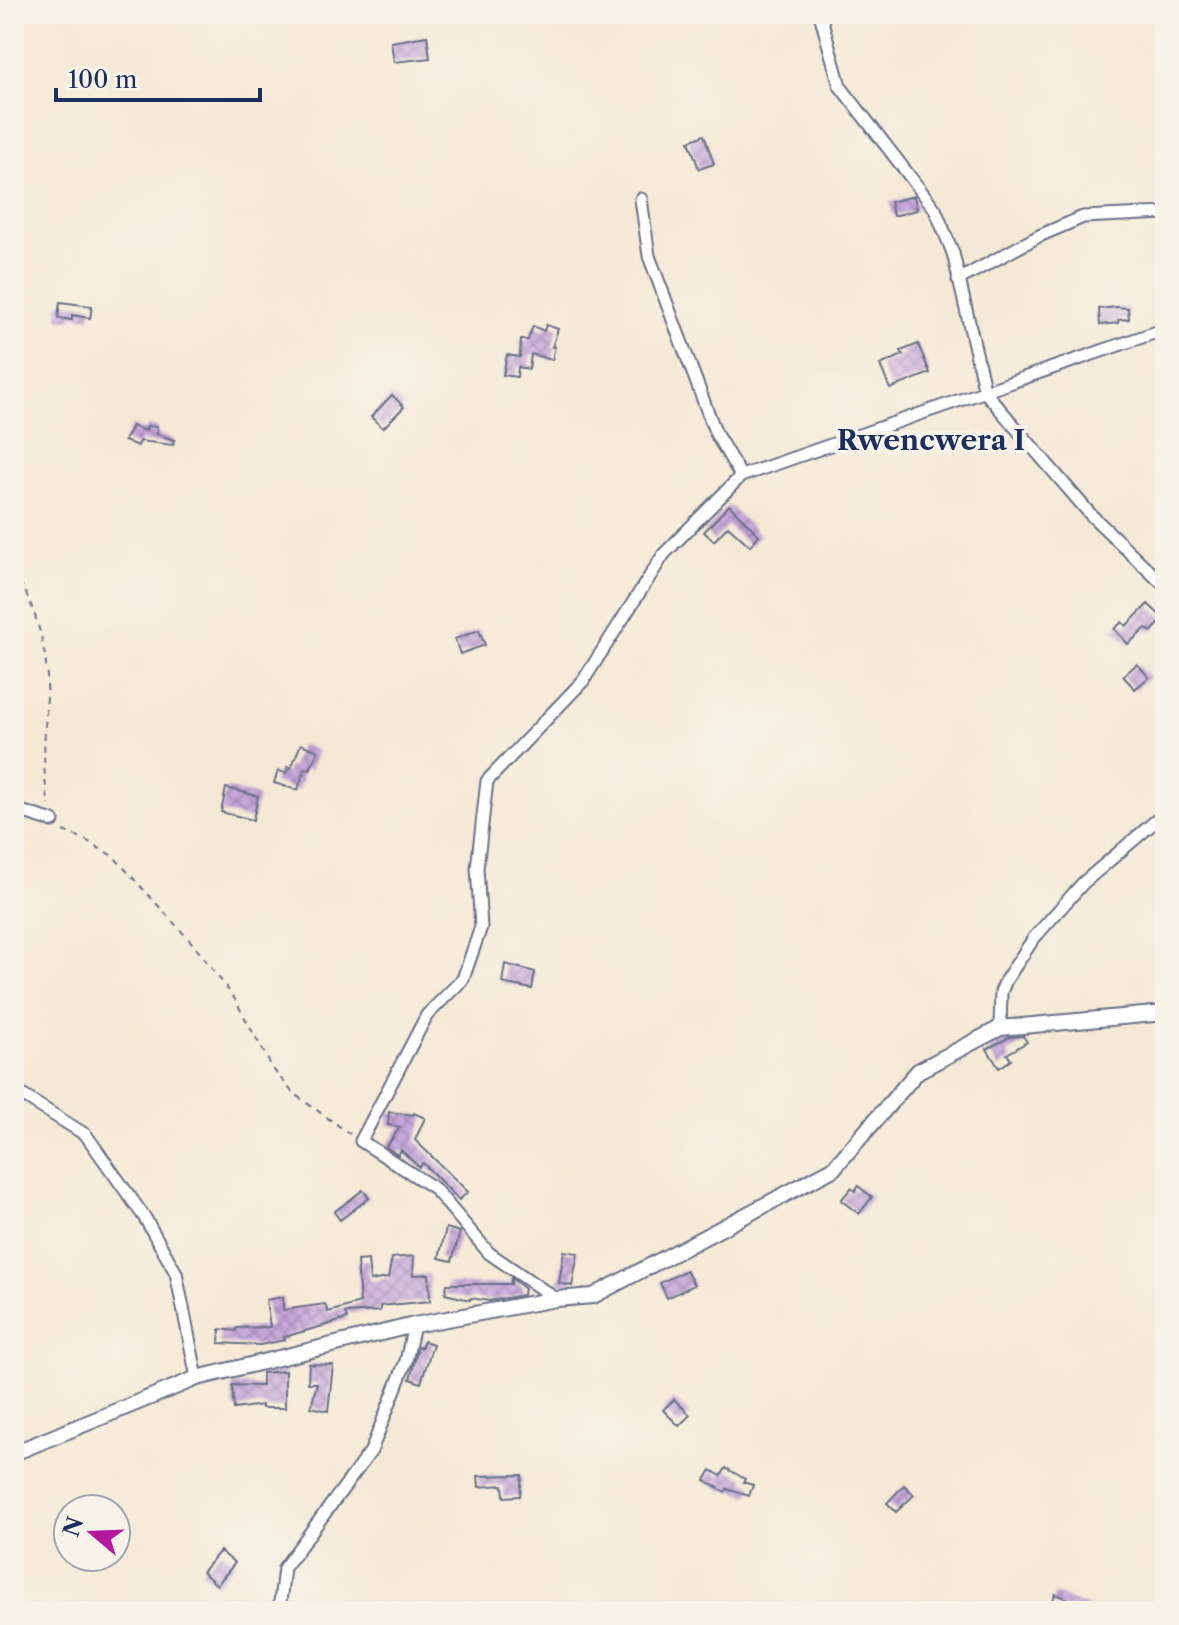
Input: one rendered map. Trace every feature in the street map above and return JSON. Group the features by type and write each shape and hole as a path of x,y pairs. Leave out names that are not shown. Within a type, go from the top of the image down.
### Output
{"street":[{"path":"820,14 840,86 935,209 953,253 985,392 1091,515 1165,586"},
{"path":"641,199 649,256 716,434 741,476"},
{"path":"958,280 1039,236 1083,217 1165,213"},
{"path":"556,1299 489,1253 434,1188 361,1141 427,1015 463,979 481,927 477,868 487,781 583,681 664,554 741,476 1165,329"},
{"path":"14,809 53,821"},
{"path":"1000,1028 1001,992 1034,938 1083,883 1134,836 1165,813"},
{"path":"14,1453 197,1378 414,1325 556,1299 593,1296 833,1169 918,1071 1000,1028 1165,1013"},
{"path":"14,1090 86,1135 145,1218 176,1273 197,1378"},
{"path":"279,1611 284,1568 371,1451 406,1361 414,1325"}],"path":[{"path":"14,571 37,620 44,648 47,692 44,769 53,821 62,831 82,838 114,857 193,944 233,996 273,1069 293,1093 361,1141"}],"building":[{"path":"427,36 430,58 394,62 391,42"},
{"path":"704,135 714,164 699,169 689,141"},
{"path":"914,196 917,210 893,216 890,202"},
{"path":"60,302 92,306 90,318 72,315 72,320 58,318"},
{"path":"1128,308 1129,319 1100,325 1099,309"},
{"path":"546,325 558,329 552,347 555,347 552,360 531,354 529,369 518,367 517,377 503,375 507,355 520,357 521,340 528,340 533,326 544,331"},
{"path":"918,344 930,373 890,389 880,365"},
{"path":"392,395 404,407 383,428 371,417"},
{"path":"132,426 146,431 147,426 157,427 157,434 174,440 173,445 140,441 138,446 124,441"},
{"path":"729,505 759,535 750,546 728,526 714,541 704,532"},
{"path":"1148,604 1164,619 1151,632 1146,628 1128,644 1114,629 1122,622 1126,626"},
{"path":"479,630 485,645 460,654 455,639"},
{"path":"1137,664 1149,677 1135,689 1123,676"},
{"path":"301,744 318,751 310,770 305,768 298,790 274,783 278,771 287,773 288,767 291,768"},
{"path":"226,788 258,796 253,820 221,812"},
{"path":"505,964 535,972 532,989 502,983"},
{"path":"1023,1036 1027,1042 1007,1054 1011,1060 999,1068 987,1049 1010,1037"},
{"path":"389,1112 414,1113 425,1118 415,1140 468,1192 459,1200 423,1163 419,1167 401,1150 398,1155 386,1147 400,1127 388,1125"},
{"path":"858,1186 872,1197 859,1214 841,1200 851,1188 855,1191"},
{"path":"363,1190 369,1198 340,1220 334,1212"},
{"path":"446,1228 460,1232 452,1261 439,1258"},
{"path":"564,1251 578,1253 572,1286 559,1283"},
{"path":"414,1256 413,1275 429,1274 430,1301 380,1306 380,1311 345,1313 347,1319 260,1345 219,1343 220,1329 236,1331 237,1328 270,1327 266,1300 283,1297 283,1310 325,1304 328,1312 360,1303 357,1261 368,1260 370,1281 388,1278 392,1258"},
{"path":"686,1270 694,1285 667,1298 660,1283"},
{"path":"511,1278 524,1288 523,1295 489,1301 445,1294 447,1284 511,1284"},
{"path":"424,1341 433,1344 421,1383 410,1379 418,1347 421,1348"},
{"path":"309,1364 333,1365 328,1411 311,1407 317,1383 308,1383"},
{"path":"285,1371 285,1408 262,1408 262,1405 234,1409 232,1385 262,1386 262,1373"},
{"path":"674,1399 690,1415 679,1426 663,1410"},
{"path":"726,1468 745,1479 743,1482 753,1485 749,1496 727,1489 725,1492 705,1480 711,1470 721,1476"},
{"path":"522,1475 520,1496 504,1497 503,1485 479,1487 478,1476"},
{"path":"904,1485 914,1495 896,1512 887,1503"},
{"path":"220,1551 235,1563 217,1585 202,1572"},
{"path":"1055,1594 1097,1611 1071,1611 1052,1604"}],"district":[{"name":"Rwencwera I","path":"931,440"}]}
